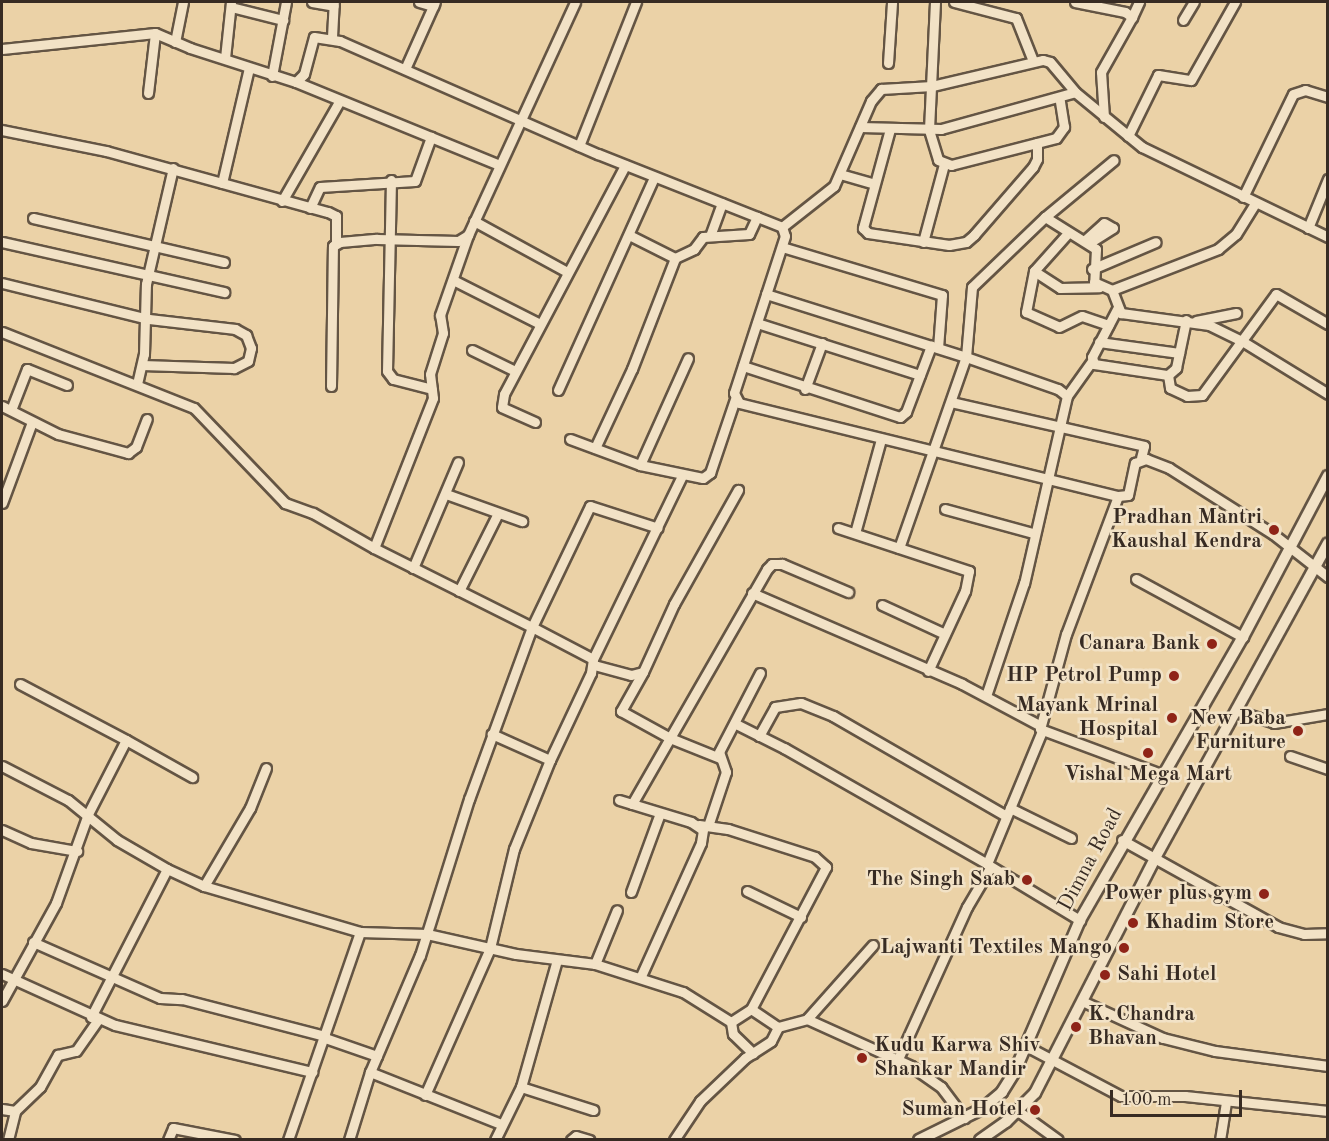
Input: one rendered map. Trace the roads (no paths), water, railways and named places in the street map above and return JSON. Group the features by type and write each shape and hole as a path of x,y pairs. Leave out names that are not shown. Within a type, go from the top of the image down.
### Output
{"street":[{"path":"175,42 183,2"},
{"path":"272,76 286,2"},
{"path":"312,2 334,4 332,37"},
{"path":"405,69 434,4 419,2"},
{"path":"374,548 433,398 430,374 444,333 440,315 468,235 499,165 522,121 573,2"},
{"path":"579,146 598,90 636,2"},
{"path":"888,63 892,2"},
{"path":"935,2 929,130 933,152 944,164"},
{"path":"954,2 1016,18 1033,61"},
{"path":"1075,2 1103,5 1125,12 1132,17"},
{"path":"1104,117 1101,72 1139,2"},
{"path":"1183,20 1194,2"},
{"path":"1128,136 1158,75 1191,80 1235,2"},
{"path":"225,58 231,4 283,20"},
{"path":"148,93 155,33"},
{"path":"2,49 155,33 272,76 296,82 499,165"},
{"path":"296,82 304,74 314,36 332,37 579,146 782,226 786,231 742,366 735,399 707,477 682,476 640,465 570,439"},
{"path":"782,226 827,193 840,174 880,88 932,86 1033,61 1050,63 1075,92 1104,117 1128,136 1177,166 1328,237"},
{"path":"222,183 249,68"},
{"path":"1243,198 1293,94 1305,90 1328,97"},
{"path":"860,127 929,130 1075,92"},
{"path":"944,164 1037,143 1062,134 1059,96"},
{"path":"282,201 340,100"},
{"path":"890,129 863,221 868,233 923,242 958,245 966,242 1033,167 1037,159 1037,143"},
{"path":"2,130 173,168 336,216 336,243 332,252 331,386"},
{"path":"310,208 320,187 356,187 391,180 415,181 431,137"},
{"path":"899,548 930,451 951,402 966,357 976,280 1045,217 1114,160"},
{"path":"923,242 944,164"},
{"path":"535,422 502,407 504,394 625,165"},
{"path":"137,384 142,365 147,276 156,248 173,168"},
{"path":"840,174 874,184"},
{"path":"558,390 631,236 654,177"},
{"path":"1308,228 1328,179"},
{"path":"391,180 387,371 393,379 432,389"},
{"path":"710,236 722,203"},
{"path":"1034,271 1060,288 1099,287 1112,290 1218,249 1236,234 1255,203"},
{"path":"595,448 632,369 675,258 694,249 699,239 710,236 748,234 757,217"},
{"path":"1045,217 1068,233 1087,242 1097,254 1092,269 1099,287"},
{"path":"33,218 224,262"},
{"path":"474,221 567,272"},
{"path":"1068,233 1034,271 1025,303 1029,316 1059,327 1082,316 1108,325"},
{"path":"336,243 388,239 459,241 468,235"},
{"path":"631,236 675,258"},
{"path":"2,242 224,292"},
{"path":"1092,269 1156,242"},
{"path":"742,366 805,389 900,417 906,412 920,375 935,347 942,295 782,246"},
{"path":"453,280 540,324"},
{"path":"2,283 143,318 235,329 246,335 251,348 248,360 234,368 142,365"},
{"path":"1112,290 1117,309 1125,315 1190,321 1236,313"},
{"path":"766,294 966,357 1058,389 1067,396"},
{"path":"1168,375 1170,388 1187,396 1202,395 1276,294 1328,324"},
{"path":"986,696 1024,583 1067,396 1092,361 1099,342 1117,309"},
{"path":"1190,321 1242,341 1328,394"},
{"path":"1092,361 1100,366 1168,375 1176,368 1190,321"},
{"path":"757,322 920,375"},
{"path":"2,332 194,408 285,503 313,513 374,548 532,627 594,662 631,675 642,672"},
{"path":"1099,342 1179,353"},
{"path":"805,389 822,343"},
{"path":"472,350 515,371"},
{"path":"640,465 688,358"},
{"path":"67,385 27,369 6,408 58,434 128,453 136,447 147,419"},
{"path":"735,399 881,440 1118,496 1128,495 1135,463 1141,458 1144,446 1058,429 951,402"},
{"path":"2,503 32,422"},
{"path":"855,533 881,440"},
{"path":"1141,458 1168,468 1289,546 1328,578"},
{"path":"413,568 458,462"},
{"path":"425,1095 490,948 514,849 550,760 682,476"},
{"name":"Dimna Road","path":"919,1140 964,1118 1002,1092 1026,1046 1080,920 1122,840 1243,637 1289,546 1328,476"},
{"path":"720,758 669,737 621,711 674,604 738,490"},
{"path":"446,494 522,521"},
{"path":"898,1059 988,866 1041,728 1066,634 1118,496"},
{"path":"350,1140 370,1072 427,934 492,734 532,627 590,506 658,528"},
{"path":"945,508 1034,533"},
{"path":"459,591 498,513"},
{"path":"838,528 969,572 928,671"},
{"path":"980,1140 1018,1112 1035,1093 1155,858 1238,711 1328,543"},
{"path":"632,804 767,569 777,563 848,592"},
{"path":"1136,579 1243,637"},
{"path":"752,594 986,696 1041,728 1161,774"},
{"path":"882,604 945,634"},
{"path":"641,976 701,843 703,825 726,772 719,752 736,724 760,673"},
{"path":"20,684 192,777"},
{"path":"759,736 775,706 801,703 833,716 1008,812 1071,838"},
{"path":"1238,711 1275,723 1328,714"},
{"path":"736,724 1080,920"},
{"path":"492,734 550,760"},
{"path":"2,1001 56,903 77,851 88,814 126,741"},
{"path":"1290,756 1328,769"},
{"path":"2,766 68,800 88,814 117,840 167,869 204,886 360,932 427,934 557,960 595,964 641,976 683,992 731,1022"},
{"path":"204,886 250,808 266,768"},
{"path":"619,800 703,825 728,829 825,862 825,872 751,1009 731,1022"},
{"path":"631,892 660,813"},
{"path":"2,830 31,843 77,851"},
{"path":"1122,840 1278,927 1304,934 1328,933"},
{"path":"8,1140 15,1111 40,1087 58,1055 80,1047 95,1018 110,976 167,869"},
{"path":"747,891 801,917"},
{"path":"595,964 617,910"},
{"path":"288,1140 360,932"},
{"path":"33,942 160,998 182,999 325,1037 377,1056"},
{"path":"674,1140 700,1101 753,1053 771,1041 778,1027 807,1018 873,945"},
{"path":"495,1140 521,1087 557,960"},
{"path":"2,974 95,1018 312,1072"},
{"path":"1082,1001 1163,1038 1215,1050 1328,1066"},
{"path":"751,1009 778,1027"},
{"path":"807,1018 898,1059 934,1081 964,1118"},
{"path":"731,1022 732,1034 753,1053"},
{"path":"1026,1046 1121,1096 1166,1095 1328,1111"},
{"path":"370,1072 501,1124"},
{"path":"521,1087 593,1110"},
{"path":"1220,1140 1226,1101"},
{"path":"2,1109 15,1111"},
{"path":"1018,1112 1058,1140"},
{"path":"168,1140 173,1128 235,1140"},
{"path":"571,1140 576,1136 589,1140"}],"place":[{"name":"Pradhan Mantri Kaushal Kendra","path":"1274,530"},
{"name":"Canara Bank","path":"1212,644"},
{"name":"HP Petrol Pump","path":"1174,676"},
{"name":"Mayank Mrinal Hospital","path":"1172,718"},
{"name":"New Baba Furniture","path":"1298,731"},
{"name":"Vishal Mega Mart","path":"1148,753"},
{"name":"The Singh Saab","path":"1027,880"},
{"name":"Power plus gym","path":"1264,894"},
{"name":"Khadim Store","path":"1133,923"},
{"name":"Lajwanti Textiles Mango","path":"1124,948"},
{"name":"Sahi Hotel","path":"1105,975"},
{"name":"K. Chandra Bhavan","path":"1076,1027"},
{"name":"Kudu Karwa Shiv Shankar Mandir","path":"862,1058"},
{"name":"Suman Hotel","path":"1035,1110"}]}
